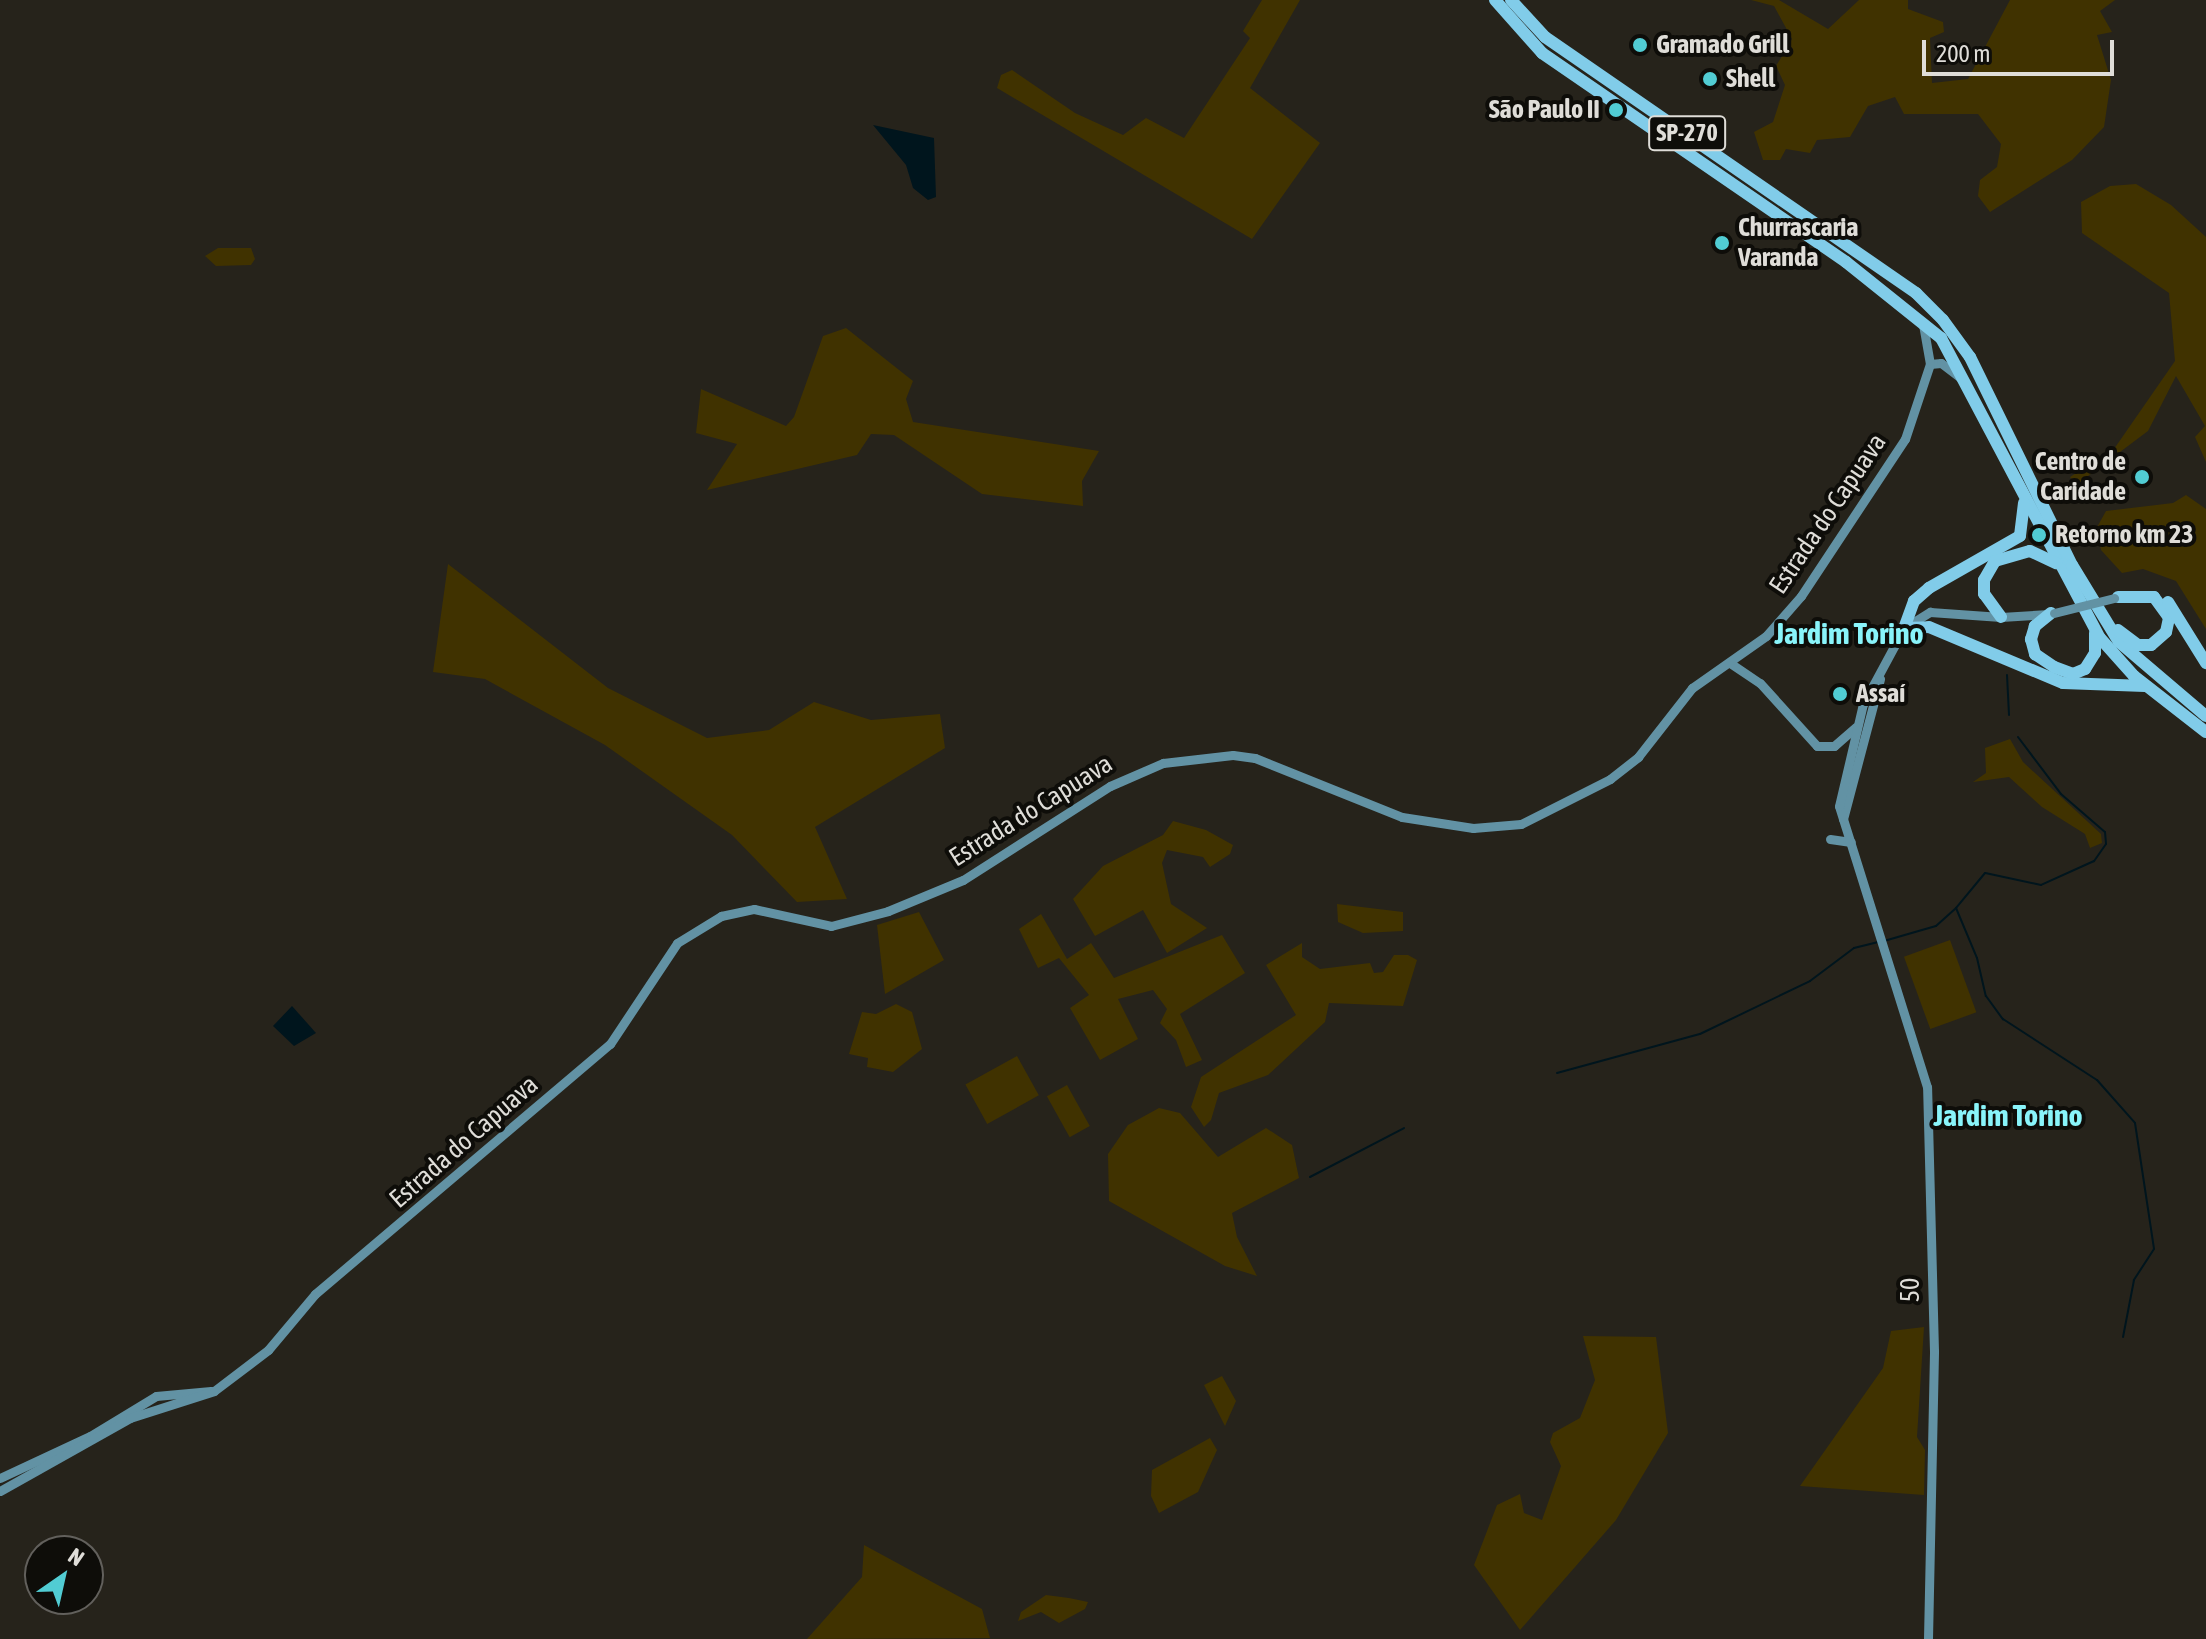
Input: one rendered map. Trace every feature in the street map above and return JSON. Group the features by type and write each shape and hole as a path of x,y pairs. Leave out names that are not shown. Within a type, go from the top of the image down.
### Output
{"highway":[{"name":"SP-270","path":"1495,0 1542,53 1920,317 1941,338 2095,630 2145,686 2206,732"},
{"name":"SP-270","path":"1511,0 1545,37 1916,293 1957,335 1993,401 2072,565 2103,618 2136,659 2206,716"},
{"path":"2024,500 2020,536 1929,588 1914,601 1904,628 1929,627 2063,683 2145,686"},
{"path":"2001,617 1987,603 1983,588 1995,561 2030,551 2057,563"},
{"path":"2116,597 2141,590 2160,595 2206,663"},
{"path":"2103,618 2138,645 2151,645 2166,632 2169,618 2160,600 2149,594 2116,597"},
{"path":"2053,613 2035,626 2032,647 2042,661 2065,672 2079,673 2089,665 2095,630"}],"main road":[{"path":"1920,317 1930,364 1941,363 1964,380"},
{"name":"Estrada do Capuava","path":"0,1491 130,1418 214,1391 268,1350 315,1294 610,1044 677,943 706,922 754,909 819,926 860,920 963,880 1138,771 1207,757 1233,755 1273,763 1402,817 1473,828 1521,824 1626,768 1692,688 1766,636 1801,596 1905,439 1930,364"},
{"path":"1730,663 1760,683 1817,746 1834,746 1857,726 1865,699 1904,628 1930,612 2001,617 2053,613 2116,597"},
{"path":"1843,821 1884,664"},
{"path":"1865,699 1871,713"},
{"name":"50","path":"1857,726 1839,806 1927,1087 1934,1351 1928,1639"},
{"path":"1830,839 1851,842"},
{"path":"0,1478 162,1394 214,1391"},
{"path":"162,1394 165,1406"}],"shaded area":[{"path":"1262,0 1300,0 1250,88 1320,143 1252,239 997,88 1001,75 1012,70 1075,113 1123,135 1146,118 1184,138 1250,38 1243,31"},
{"path":"1751,0 1779,0 1828,29 1859,0 1908,0 1908,9 1943,22 1944,32 1930,38 1932,83 1968,79 2010,0 2115,0 2100,11 2112,32 2097,35 2111,80 2104,127 2072,160 1990,212 1978,196 1980,180 1997,167 2001,144 1978,114 1904,114 1895,97 1868,106 1850,137 1817,140 1810,153 1786,149 1780,160 1763,160 1754,132 1773,122 1785,85 1776,66 1792,39 1774,6"},
{"path":"2136,184 2171,205 2206,237 2206,462 2195,437 2205,426 2176,376 2148,431 2076,485 2070,477 2114,449 2175,361 2169,293 2082,233 2081,202 2110,186"},
{"path":"218,248 251,248 255,259 251,265 216,266 205,256"},
{"path":"846,328 913,381 906,399 913,422 1099,451 1082,481 1083,506 982,494 894,435 871,434 857,455 707,490 737,444 696,433 701,389 786,426 794,417 823,336"},
{"path":"2186,495 2206,509 2206,629 2176,581 2143,569 2122,573 2101,550 2096,529 2106,511 2173,503"},
{"path":"448,564 608,688 707,738 769,730 814,702 871,720 940,714 945,748 815,827 847,899 797,902 732,835 605,745 485,679 433,672"},
{"path":"2010,739 2023,762 2101,834 2102,843 2090,848 2085,834 2042,807 2009,777 1973,782 1986,773 1985,748"},
{"path":"1173,821 1206,830 1233,845 1230,854 1210,867 1203,857 1167,850 1162,863 1171,904 1207,928 1167,953 1143,910 1095,936 1073,899 1103,866 1163,835"},
{"path":"1337,904 1403,912 1403,931 1363,933 1338,922"},
{"path":"919,912 944,960 885,994 877,925"},
{"path":"1041,914 1067,959 1091,943 1114,978 1222,935 1245,973 1180,1014 1202,1060 1186,1067 1176,1040 1160,1023 1167,1009 1153,990 1118,999 1138,1039 1100,1060 1070,1008 1089,995 1059,958 1038,968 1019,929"},
{"path":"1950,940 1976,1012 1930,1029 1904,957"},
{"path":"1302,943 1302,957 1320,969 1370,963 1374,973 1383,972 1394,955 1408,955 1417,960 1403,1006 1329,1003 1325,1022 1268,1075 1219,1093 1211,1120 1204,1127 1191,1107 1201,1077 1296,1015 1266,965"},
{"path":"896,1004 912,1012 922,1049 893,1072 867,1067 868,1058 849,1054 862,1012 876,1014"},
{"path":"1017,1056 1039,1095 987,1124 965,1085"},
{"path":"1067,1085 1090,1126 1070,1137 1047,1096"},
{"path":"1159,1108 1180,1113 1218,1157 1266,1128 1292,1145 1299,1178 1232,1213 1237,1237 1257,1276 1225,1266 1109,1201 1108,1154 1128,1125"},
{"path":"1924,1327 1917,1437 1925,1450 1924,1495 1800,1486 1883,1368 1891,1331"},
{"path":"1583,1336 1656,1337 1668,1433 1616,1520 1520,1630 1474,1565 1497,1505 1520,1494 1524,1513 1542,1520 1561,1466 1550,1442 1553,1433 1580,1418 1595,1380"},
{"path":"1222,1376 1236,1401 1225,1426 1204,1385"},
{"path":"1210,1438 1217,1450 1198,1492 1159,1513 1151,1496 1152,1470"},
{"path":"864,1545 982,1609 990,1638 807,1639 862,1577"},
{"path":"1046,1595 1088,1602 1085,1609 1059,1623 1041,1612 1018,1621 1021,1612"}],"water":[{"path":"873,125 934,138 936,197 928,200 913,188 906,165"},
{"path":"292,1006 316,1033 294,1046 273,1026"}],"waterway":[{"path":"2007,675 2009,715"},
{"path":"2018,737 2061,794 2105,832 2106,844 2094,861 2041,885 1985,873 1956,908 1977,958 1986,996 2003,1019 2097,1080 2135,1123 2154,1249 2134,1280 2123,1337"},
{"path":"1884,941 1936,926 1956,908"},
{"path":"1557,1073 1700,1034 1810,981 1854,948 1878,942"},
{"path":"1310,1177 1404,1128"}],"place":[{"name":"Gramado Grill","path":"1640,45"},
{"name":"Shell","path":"1710,79"},
{"name":"São Paulo II","path":"1616,110"},
{"name":"Churrascaria Varanda","path":"1722,243"},
{"name":"Centro de Caridade","path":"2142,477"},
{"name":"Retorno km 23","path":"2039,535"},
{"name":"Assaí","path":"1840,694"}],"district":[{"name":"Jardim Torino","path":"1849,633"},
{"name":"Jardim Torino","path":"2008,1115"}]}
